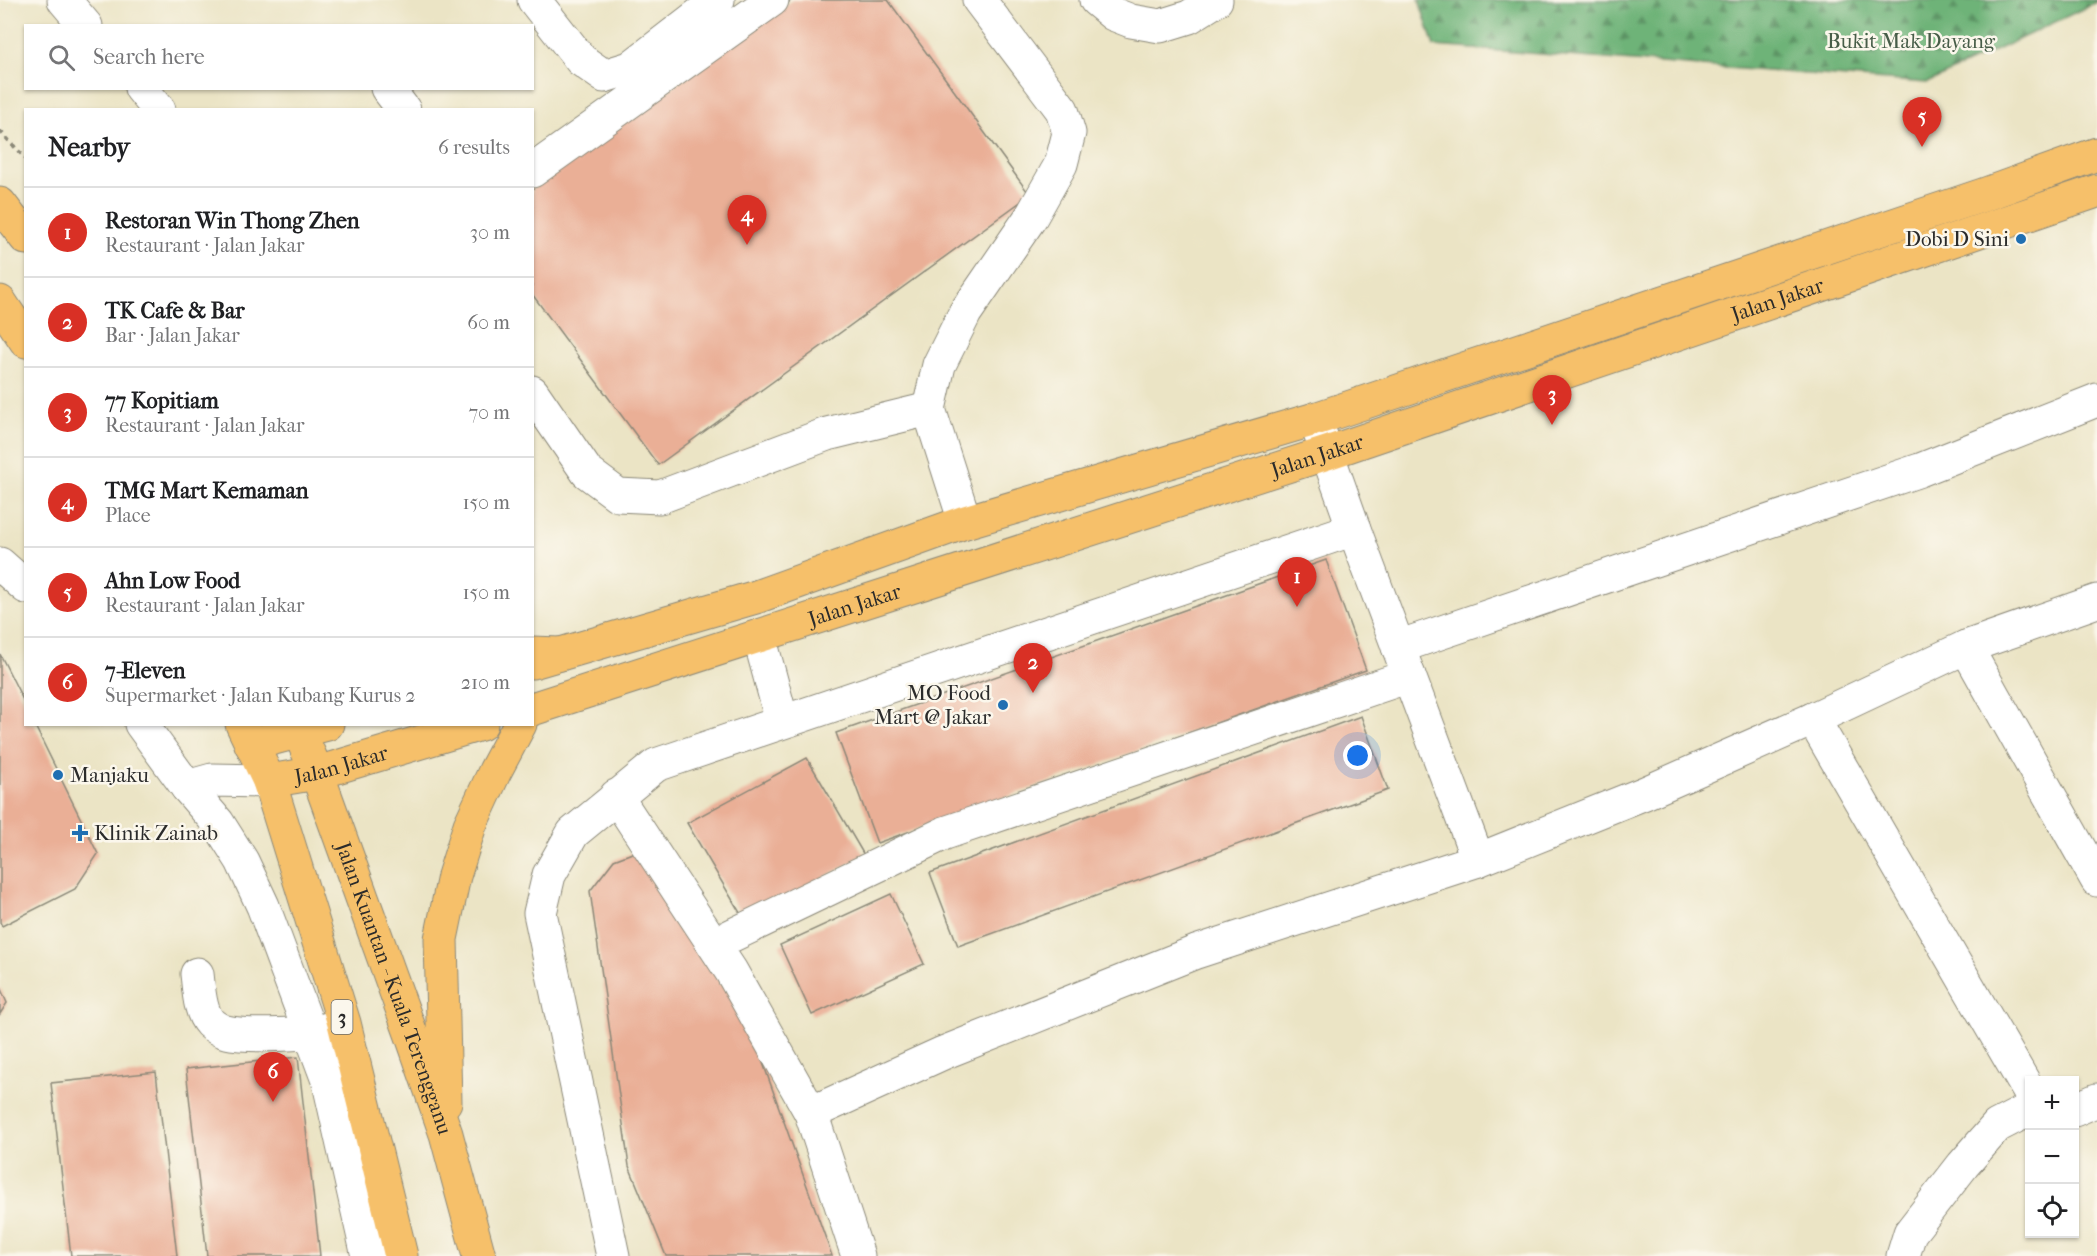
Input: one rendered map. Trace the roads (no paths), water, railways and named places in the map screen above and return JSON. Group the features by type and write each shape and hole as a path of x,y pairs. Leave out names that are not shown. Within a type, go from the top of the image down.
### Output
{"main road":[{"name":"Jalan Jakar","path":"542,656 756,597 965,522 1315,418 1983,195 2097,154"},
{"name":"Jalan Jakar","path":"534,708 1327,453 2097,191"},
{"path":"0,204 24,235"},
{"path":"0,302 24,338"},
{"name":"Jalan Jakar","path":"269,782 317,773 475,726"},
{"path":"446,1134 441,939 454,876 470,825 519,726"},
{"name":"Jalan Jakar","path":"246,734 308,727"},
{"name":"Jalan Kuantan - Kuala Terengganu","path":"308,727 317,773 446,1134 478,1256"},
{"name":"3","path":"246,734 269,782 344,1023 400,1256"}],"street":[{"path":"64,0 84,24"},
{"path":"534,0 581,60 604,76 630,68 718,0"},
{"path":"534,170 772,0"},
{"path":"965,522 929,409 939,364 960,323 1031,217 1061,164 1069,133 1062,110 979,0"},
{"path":"1096,0 1113,14 1131,21 1160,26 1189,17 1215,0"},
{"path":"143,90 157,108"},
{"path":"389,90 402,108"},
{"path":"534,395 587,472 618,495 660,497 827,434 929,409"},
{"path":"714,944 945,833 1920,470 2097,400"},
{"path":"1315,418 1354,529 1478,860"},
{"path":"613,1256 540,913 549,874 573,833 656,765 1354,529"},
{"path":"0,564 24,585"},
{"path":"811,1113 943,1053 1196,952 1478,860 1646,793 1813,719 1966,647 2097,601"},
{"path":"759,636 782,721"},
{"path":"1966,647 2097,880"},
{"path":"1813,719 2025,1084"},
{"path":"154,729 187,787 218,823 242,861 263,906 329,1083 368,1256"},
{"path":"187,787 212,780 269,782"},
{"path":"616,796 731,971 811,1113 858,1256"},
{"path":"196,974 201,1006 210,1023 224,1032 255,1035 311,1032 344,1023"},
{"path":"2079,1108 2097,1100"},
{"path":"1903,1256 1910,1233 1963,1165 1997,1126 2025,1112"}],"place":[{"name":"Ahn Low Food","path":"1922,147"},
{"name":"Dobi D Sini","path":"2021,239"},
{"name":"TMG Mart Kemaman","path":"747,245"},
{"name":"77 Kopitiam","path":"1552,425"},
{"name":"Restoran Win Thong Zhen","path":"1297,607"},
{"name":"TK Cafe & Bar","path":"1033,693"},
{"name":"MO Food Mart @ Jakar","path":"1003,705"},
{"name":"Manjaku","path":"58,775"},
{"name":"Klinik Zainab","path":"80,833"},
{"name":"7-Eleven","path":"273,1102"}],"park label":[{"name":"Bukit Mak Dayang","path":"1911,41"}]}
